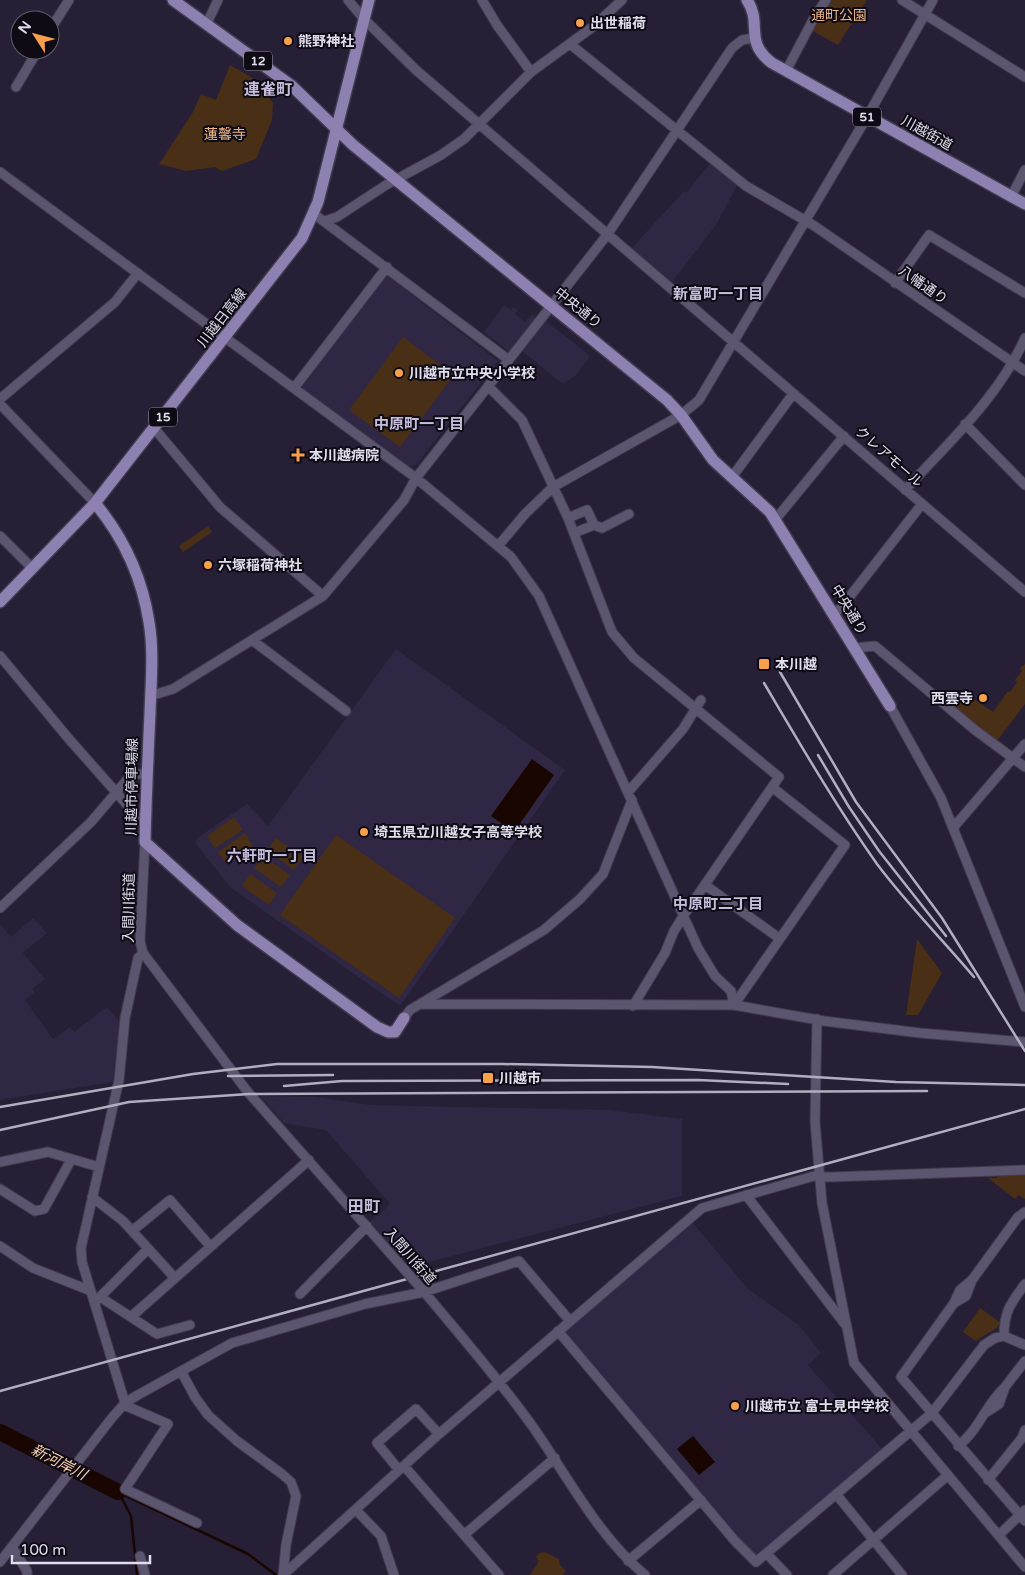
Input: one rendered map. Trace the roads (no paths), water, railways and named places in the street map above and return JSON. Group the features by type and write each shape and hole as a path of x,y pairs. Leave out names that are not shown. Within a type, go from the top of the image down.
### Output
{"main road":[{"name":"中央通り","path":"173,0 292,86 337,130 667,400 681,415 713,460 765,506 890,706"},
{"name":"川越日高線","path":"0,602 95,502 295,249 314,214 369,0"},
{"name":"川越街道","path":"747,0 753,14 754,38 757,48 763,56 867,117 1025,204"},
{"name":"川越市停車場線","path":"95,502 117,530 126,546 140,585 150,624 150,696 145,842 237,925 377,1027 388,1032 395,1032 404,1018"}],"street":[{"path":"60,14 69,0"},
{"path":"207,23 218,0"},
{"name":"クレアモール","path":"348,0 364,19 416,70 480,123 606,235 1025,592"},
{"path":"482,0 497,25 531,72"},
{"path":"325,222 337,217 396,179 441,155 464,139 531,72 570,44 622,0"},
{"path":"786,71 814,18 826,0"},
{"path":"902,0 1025,77"},
{"path":"498,546 525,514 553,487 681,415 699,400 806,221 934,0"},
{"path":"150,696 173,689 324,596 404,500 416,478 606,235 732,48 742,40 754,38"},
{"name":"八幡通り","path":"570,44 746,186 806,221 1025,371"},
{"path":"16,87 32,60"},
{"path":"1011,196 1025,170"},
{"path":"0,172 416,478 498,546 520,567 539,596 707,964 715,976 731,991 734,1005"},
{"path":"314,214 509,360"},
{"path":"895,282 929,236 1025,292"},
{"path":"294,388 386,267"},
{"path":"0,399 115,302 138,273"},
{"path":"905,490 965,424 1014,364 1025,338"},
{"path":"488,386 519,415 568,518 612,632 634,658 779,777 684,915 665,953 632,1006"},
{"path":"732,477 793,394"},
{"path":"0,404 95,502"},
{"path":"965,424 1025,485"},
{"path":"154,428 220,507 324,596"},
{"path":"775,520 844,436"},
{"path":"833,614 840,609 922,504"},
{"path":"568,518 587,510 594,525"},
{"path":"574,533 594,525 602,528 628,514"},
{"path":"0,536 32,568"},
{"path":"252,640 346,710"},
{"path":"854,648 874,646 975,730 1025,767"},
{"path":"0,656 145,825"},
{"path":"404,1018 410,1010 544,930 580,899 603,874 630,795 678,736 701,700"},
{"path":"890,706 930,777 1024,1000"},
{"path":"953,828 1025,744"},
{"path":"0,908 91,822 132,774 147,774"},
{"path":"734,1005 844,845 772,787"},
{"name":"入間川街道","path":"145,842 140,941 143,953 247,1091 367,1226 499,1383 555,1458 607,1536 628,1561 645,1575"},
{"path":"705,885 779,938"},
{"path":"124,1404 95,1296 82,1262 81,1248 119,1080 125,1018 138,958 143,953"},
{"path":"420,1004 734,1005 816,1019 920,1033 1025,1042"},
{"path":"816,1019 815,1122 820,1176 828,1244 854,1364 1025,1567"},
{"path":"0,1162 48,1152 99,1167"},
{"path":"0,1190 35,1211 44,1209 71,1160"},
{"path":"132,1316 309,1160"},
{"path":"283,1575 439,1434 702,1208 814,1176 1025,1170"},
{"path":"746,1195 844,1323"},
{"path":"92,1198 123,1221 174,1278"},
{"path":"132,1231 170,1200 210,1246"},
{"path":"999,1535 1024,1516 988,1480 901,1377 954,1303 960,1290 972,1280 1018,1216 1025,1212"},
{"path":"300,1294 367,1226"},
{"path":"0,1246 32,1268 95,1296 132,1316 157,1334 190,1325"},
{"path":"95,1296 148,1249"},
{"path":"0,1562 124,1404 232,1343 519,1261 570,1321"},
{"path":"1004,1336 1004,1320 1008,1306 1025,1284"},
{"path":"558,1331 756,1562 932,1413 984,1345 995,1338 1004,1336 1025,1346"},
{"path":"958,1446 968,1438 987,1412 992,1399 1005,1387 1025,1361"},
{"path":"182,1371 195,1398 208,1415 282,1474 295,1490 283,1575"},
{"path":"124,1404 168,1424 125,1489 197,1523"},
{"path":"439,1434 416,1409 376,1443 465,1534 499,1575"},
{"path":"988,1480 1024,1435"},
{"path":"465,1534 555,1458"},
{"path":"833,1575 948,1475"},
{"path":"836,1494 902,1575"},
{"path":"628,1561 701,1500"},
{"path":"356,1510 381,1536 394,1575"},
{"path":"12,1547 27,1572 26,1575"},
{"path":"767,1554 787,1575"},
{"path":"140,1556 147,1574"}],"waterway":[{"name":"新河岸川","path":"0,1432 118,1492"},
{"path":"118,1492 248,1554 276,1575"},
{"path":"119,1493 131,1516 137,1575"}],"railway":[{"path":"780,672 856,802 942,918 1025,1051"},
{"path":"764,683 833,797 877,864 974,977"},
{"path":"818,755 849,807 879,851 946,936"},
{"path":"0,1107 193,1074 277,1064 503,1064 652,1067 896,1082 1025,1085"},
{"path":"228,1076 333,1075"},
{"path":"284,1086 342,1081 698,1080 788,1084"},
{"path":"0,1130 129,1102 249,1094 927,1091"},
{"path":"0,1391 1025,1109"}],"place":[{"name":"出世稲荷","path":"580,23"},
{"name":"熊野神社","path":"288,41"},
{"name":"川越市立中央小学校","path":"399,373"},
{"name":"本川越病院","path":"298,455"},
{"name":"六塚稲荷神社","path":"208,565"},
{"name":"本川越","path":"764,664"},
{"name":"西雲寺","path":"983,698"},
{"name":"埼玉県立川越女子高等学校","path":"364,832"},
{"name":"川越市","path":"488,1078"},
{"name":"川越市立 富士見中学校","path":"735,1406"}],"district":[{"name":"連雀町","path":"268,90"},
{"name":"新富町一丁目","path":"718,294"},
{"name":"中原町一丁目","path":"419,424"},
{"name":"六軒町一丁目","path":"272,856"},
{"name":"中原町二丁目","path":"718,904"},
{"name":"田町","path":"364,1207"}],"park label":[{"name":"通町公園","path":"839,15"},
{"name":"蓮馨寺","path":"225,134"}]}
